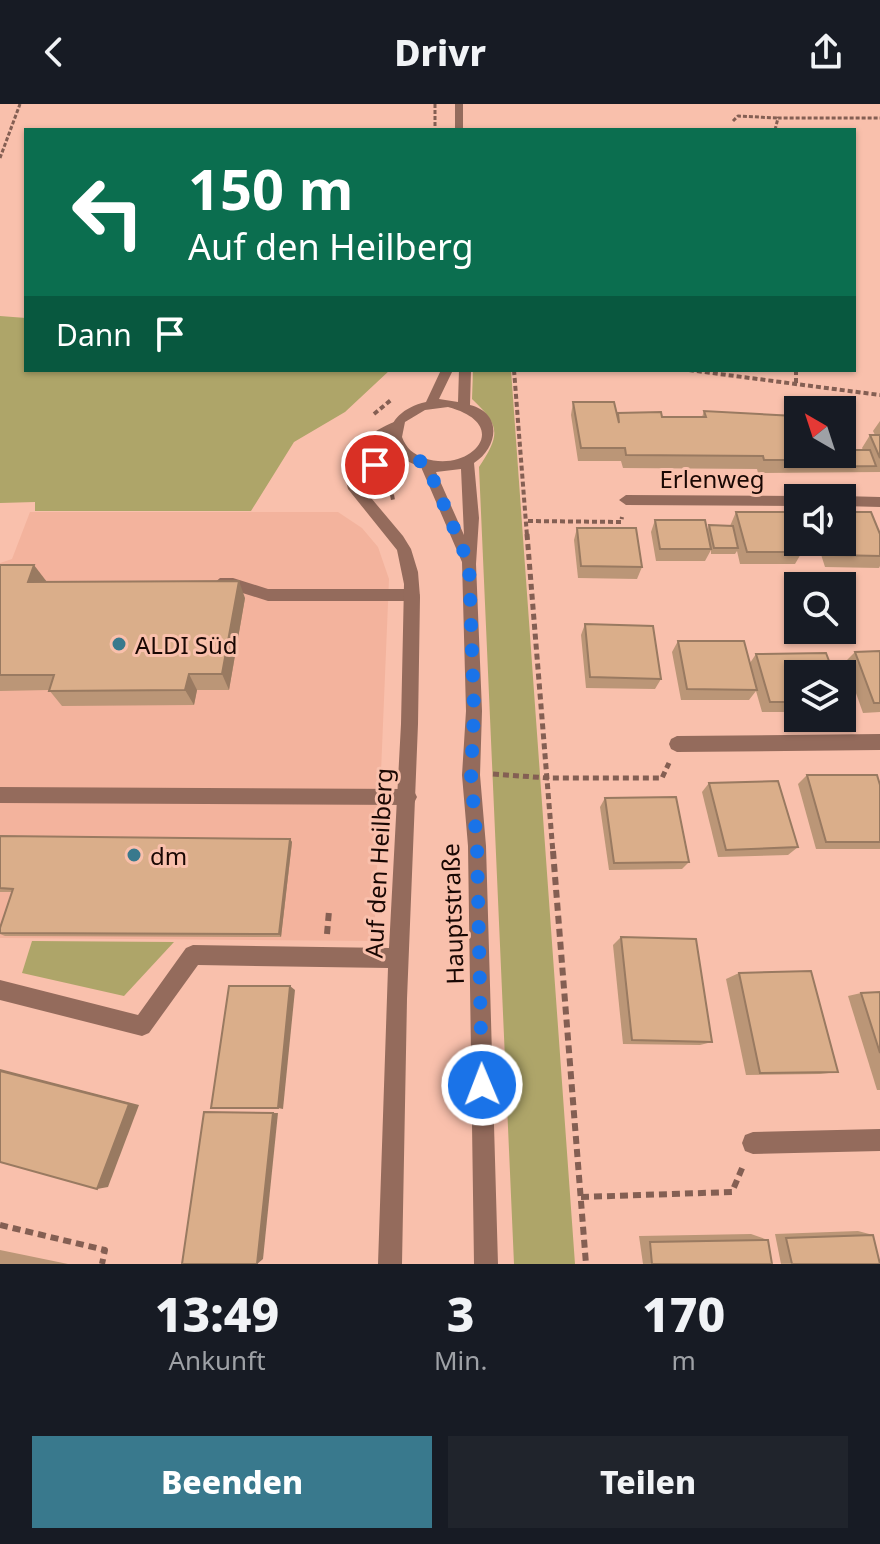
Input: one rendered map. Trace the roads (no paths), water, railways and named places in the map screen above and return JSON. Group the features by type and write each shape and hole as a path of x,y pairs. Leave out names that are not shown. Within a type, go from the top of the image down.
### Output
{"street":[{"path":"459,104 459,128"},
{"path":"431,404 446,372"},
{"path":"464,406 465,372"},
{"path":"399,424 396,438 403,452 427,465 451,467 467,463 487,447 491,433 485,420 464,406 431,404 408,413 399,424 360,448 350,458 348,470 353,486 375,465 403,452"},
{"name":"Hauptstraße","path":"467,463 472,518 469,564 474,711 471,775 477,846 486,1264"},
{"name":"Hauptstraße","path":"427,465 469,564"},
{"name":"Auf den Heilberg","path":"353,486 361,500 392,529 403,546 413,595 408,797 398,958 390,1264"},
{"name":"Erlenweg","path":"626,500 784,501"},
{"path":"856,501 880,502"},
{"path":"202,584 233,584 268,595 413,595"},
{"path":"677,744 880,742"},
{"path":"0,795 408,797"},
{"path":"0,990 142,1026 193,955 398,958"},
{"path":"753,1143 880,1140"}],"place":[{"name":"ALDI Süd","path":"119,644"},
{"name":"dm","path":"134,855"}]}
